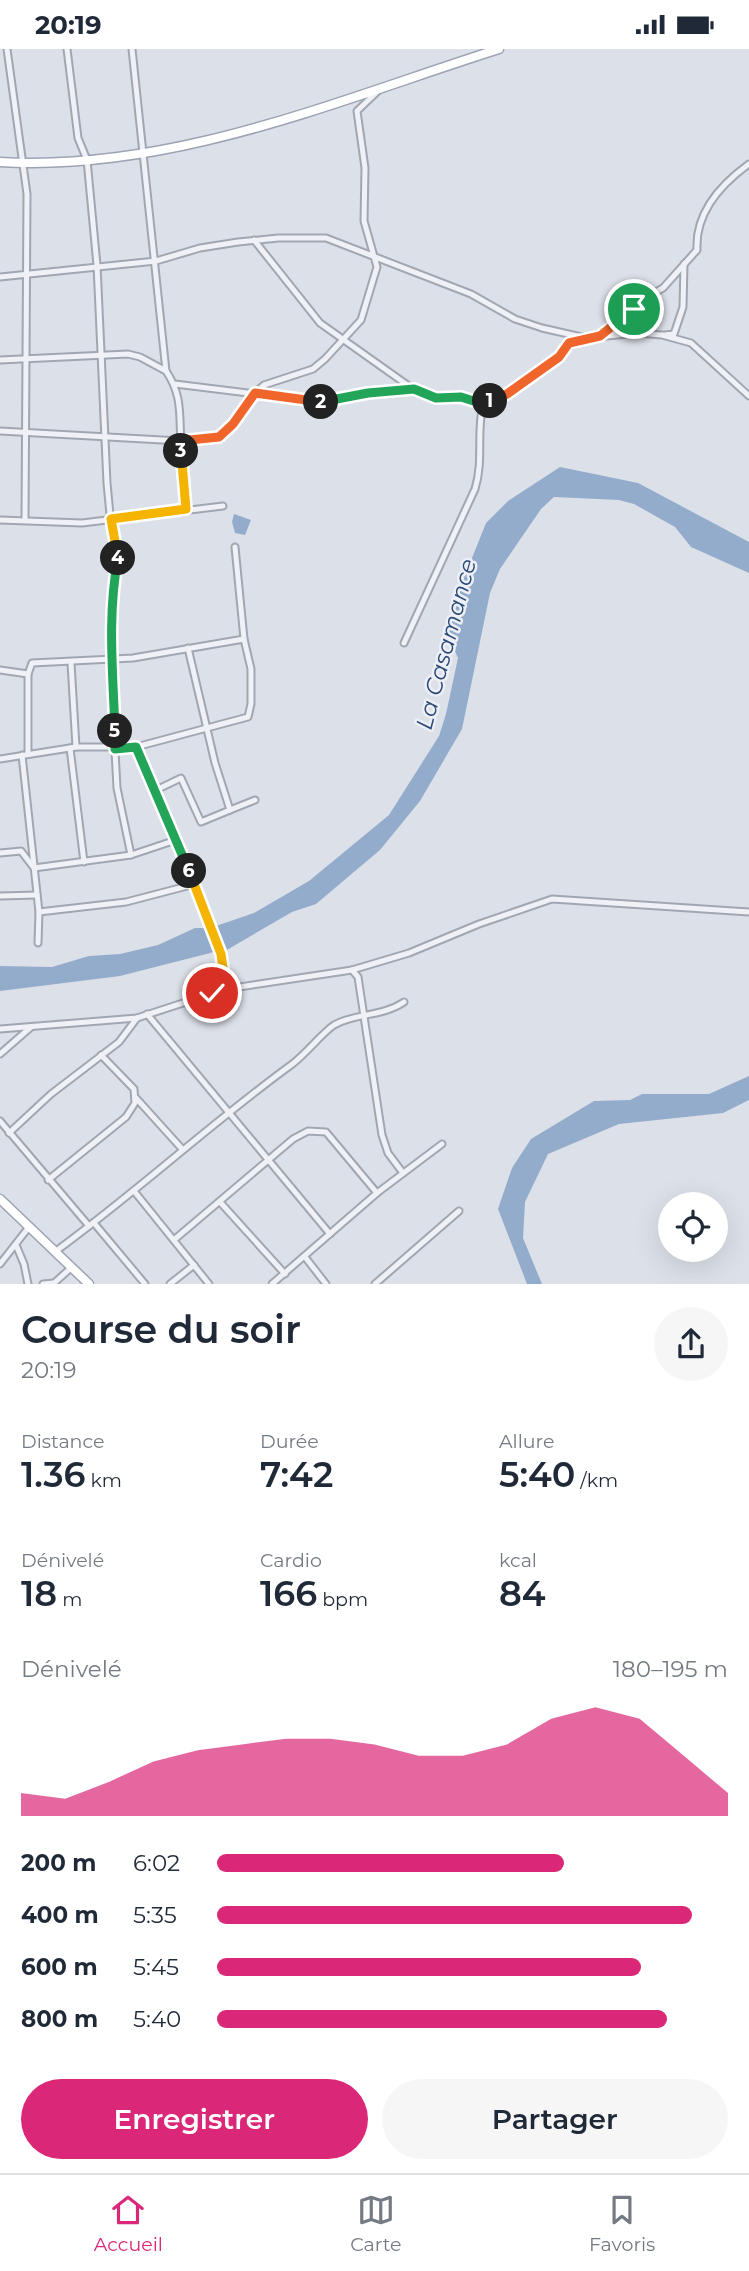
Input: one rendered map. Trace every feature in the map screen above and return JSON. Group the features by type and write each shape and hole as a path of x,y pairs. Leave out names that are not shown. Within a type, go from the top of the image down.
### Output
{"main road":[{"path":"0,162 24,164 144,154 213,138 381,88 499,49"},
{"path":"0,1199 89,1284"}],"street":[{"path":"7,49 27,194 25,519"},
{"path":"67,49 78,138 87,159 97,265 112,536 118,555 113,582 110,659 117,788 131,855"},
{"path":"132,49 166,371"},
{"path":"0,431 180,441 219,437 233,424 264,384 313,369 346,339 361,320 377,267 363,221 365,168 356,119 357,111 381,88"},
{"path":"600,336 645,298 663,288 697,250 696,236 707,204 749,164"},
{"path":"0,277 156,261 200,248 254,240 326,239 372,253 471,294 515,319 586,338"},
{"path":"254,240 320,323 414,389 436,398 461,397 483,404 507,394 559,357 569,343 600,336 674,334 683,307 684,264"},
{"path":"662,335 691,343 749,396"},
{"path":"0,360 128,354 140,357 166,371 175,384 183,412 180,441 186,509"},
{"path":"175,384 320,402 368,393 414,389"},
{"path":"404,643 473,494 480,473 477,426 483,404"},
{"path":"0,520 82,523 223,506"},
{"path":"0,759 73,748 136,747 248,717 251,703 251,669 244,639 235,547"},
{"path":"38,943 39,912 25,754 28,674 32,663 47,660 71,663 110,659 244,639"},
{"path":"188,648 230,810"},
{"path":"71,663 73,748 84,862"},
{"path":"0,670 28,674"},
{"path":"136,747 211,926 221,954 226,989"},
{"path":"154,791 181,778 201,822 254,800"},
{"path":"34,867 131,855 176,840"},
{"path":"0,853 21,851 34,867"},
{"path":"39,912 126,902 195,884"},
{"path":"0,896 37,895"},
{"path":"0,1029 137,1018 226,989 352,970 409,953 479,923 552,899 749,912"},
{"path":"358,977 364,967"},
{"path":"352,970 358,977 362,1018 382,1135 388,1153 403,1173"},
{"path":"56,1251 307,1052 334,1026 390,1011 404,1002"},
{"path":"147,1014 163,1030 188,1067 210,1086 330,1234"},
{"path":"9,1133 51,1094 120,1042 137,1018"},
{"path":"0,1054 31,1027"},
{"path":"48,1180 126,1117 135,1103 134,1089 101,1055"},
{"path":"134,1095 183,1150"},
{"path":"0,1121 48,1180 145,1284"},
{"path":"175,1240 293,1139 308,1131 326,1132 377,1193"},
{"path":"272,1284 377,1193 442,1144"},
{"path":"134,1191 209,1284"},
{"path":"220,1202 285,1274"},
{"path":"375,1284 458,1211"},
{"path":"0,1264 29,1227"},
{"path":"16,1245 24,1263 27,1284"},
{"path":"305,1257 326,1284"},
{"path":"170,1284 194,1265"},
{"path":"43,1284 54,1283 72,1267"}],"water":[{"path":"560,467 638,483 749,542 749,573 691,547 675,527 634,504 619,500 554,497 541,509 500,569 490,593 462,729 420,801 380,850 316,904 292,912 225,951 216,926 254,913 309,881 389,815 439,736 458,658 448,635 464,578 486,523 508,501"},
{"path":"234,514 251,520 245,535 235,533 232,522"},
{"path":"195,928 206,928 218,951 120,976 0,991 0,966 52,967 89,956 120,954 158,945"},
{"path":"749,1076 749,1100 723,1113 619,1124 548,1154 525,1202 523,1238 542,1284 527,1284 498,1209 512,1168 531,1139 594,1101 630,1100 642,1094 709,1094"}],"route":[{"path":"212,993 226,989 221,954 195,884 136,747 115,749 110,659 113,582 118,555 112,536 111,519 186,509 180,441 219,437 233,424 248,399 255,393 320,402 368,393 414,389 436,398 461,397 483,404 507,394 559,357 569,343 600,336 634,309"}],"water label":[{"name":"La Casamance","path":"446,644"}]}
